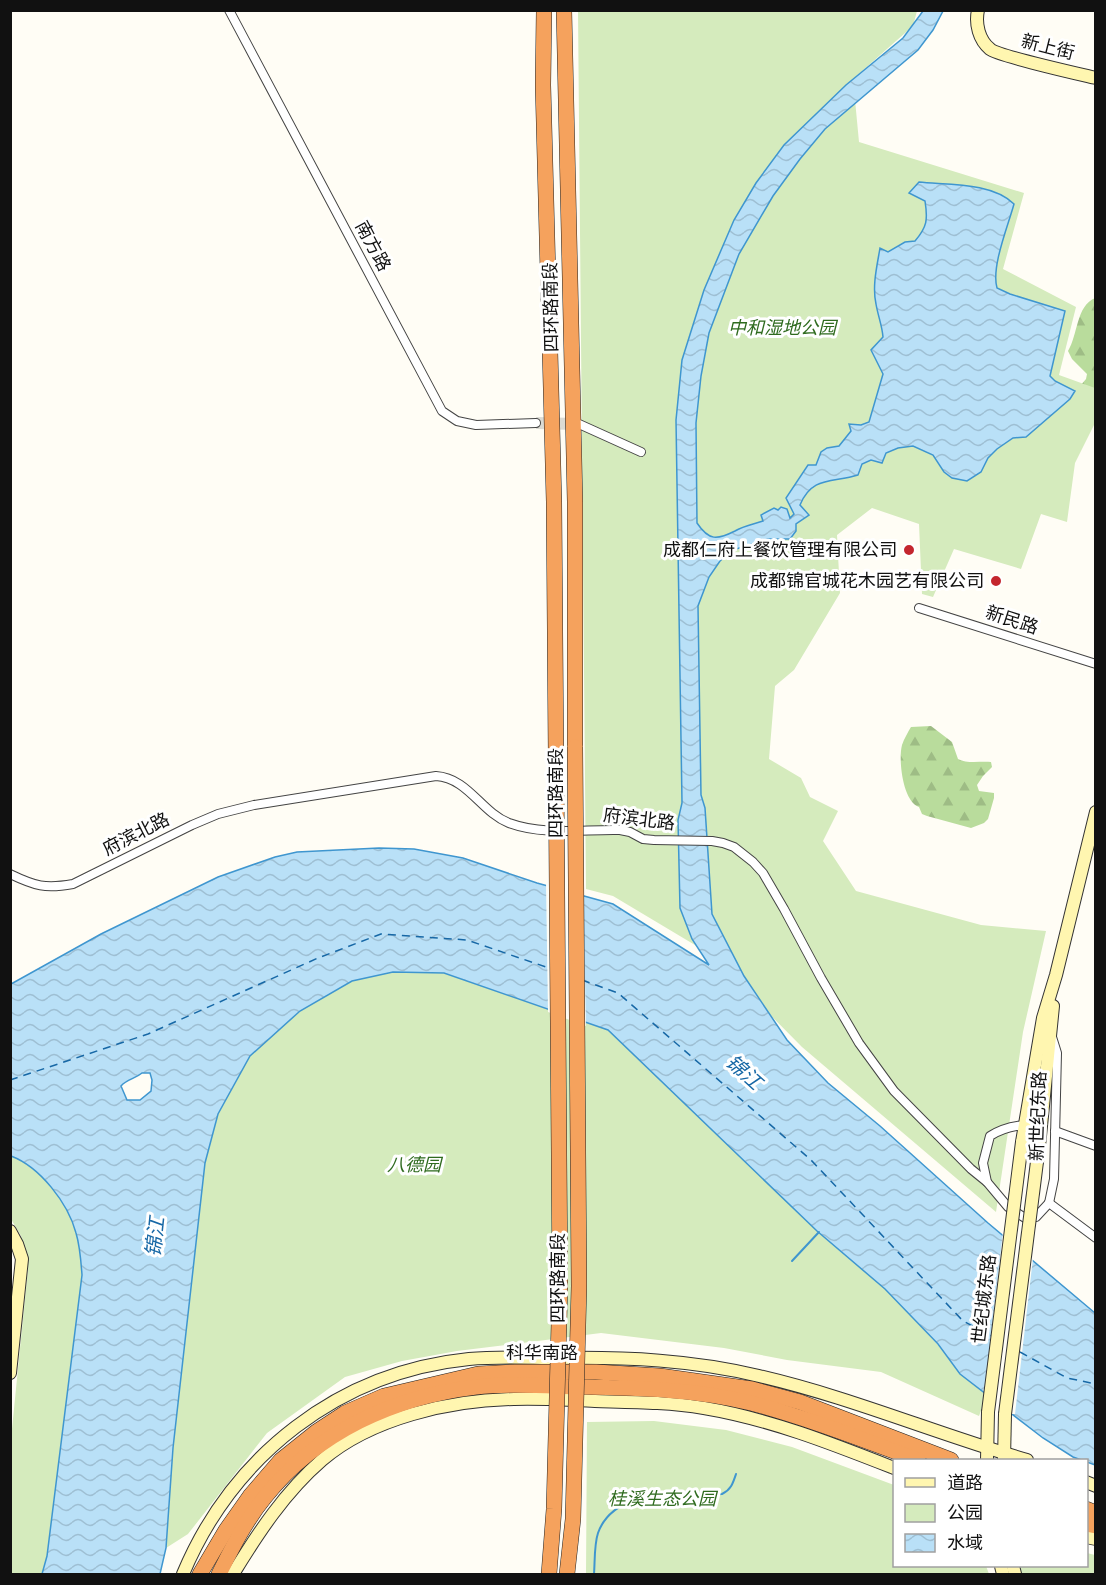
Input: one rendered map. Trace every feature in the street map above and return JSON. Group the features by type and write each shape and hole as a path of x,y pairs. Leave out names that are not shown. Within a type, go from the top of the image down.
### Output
{"highway":[{"name":"四环路南段","path":"544,10 543,85 554,502 560,1286 554,1509 549,1575"},
{"name":"四环路南段","path":"564,10 575,502 579,1286 573,1519 567,1575"},
{"name":"科华南路","path":"201,1571 250,1496 281,1460 316,1432 345,1413 384,1396 478,1374 538,1372 638,1374 752,1389 800,1402 948,1459"},
{"name":"科华南路","path":"223,1574 242,1529 264,1497 315,1446 354,1422 390,1406 477,1387 660,1390 749,1402 795,1416 913,1459"},
{"path":"573,1519 573,1575"}],"main road":[{"name":"新上街","path":"978,10 976,19 980,37 991,51 1095,78"},
{"name":"新世纪东路","path":"1022,1142 1043,1018 1056,975 1095,812"},
{"name":"新世纪东路","path":"1039,1146 1056,975"},
{"name":"世纪城东路","path":"987,1454 988,1412 1022,1142"},
{"name":"世纪城东路","path":"1004,1457 1005,1414 1039,1146"},
{"path":"10,1231 18,1244 22,1259 10,1373"},
{"path":"183,1575 200,1536 217,1508 272,1446 310,1415 345,1394 382,1379 430,1365 470,1358 655,1359 757,1375 809,1389 987,1454 1004,1457"},
{"path":"478,1374 539,1358"},
{"path":"223,1574 253,1540 283,1500 323,1460 359,1436 394,1421 445,1406 513,1399 658,1402 704,1408 782,1426 893,1468"},
{"path":"749,1402 782,1426"}],"street":[{"name":"南方路","path":"229,10 442,411 457,421 476,425 536,423"},
{"path":"579,424 641,452"},
{"name":"新民路","path":"919,608 1095,664"},
{"name":"府滨北路","path":"10,874 33,885 56,887 73,885 218,814 254,805 436,777 447,777 457,781 482,806 507,822 522,827 555,831 620,830 643,839 712,841 734,848 746,855 763,873 859,1043 894,1091 987,1182 1008,1207 1024,1218 1036,1216 1049,1203"},
{"name":"新世纪东路","path":"1049,1203 1054,1179 1057,1053 1050,1031"},
{"path":"987,1182 983,1162 990,1136 1011,1126 1025,1125"},
{"path":"1055,1131 1095,1146"},
{"path":"1049,1203 1095,1238"}],"green space":[{"name":"中和湿地公园","path":"578,11 917,11 913,26 853,79 859,142 1024,193 1003,269 1076,307 1059,375 1095,388 1096,421 1075,463 1067,522 1041,514 1021,569 954,549 933,597 922,594 919,524 872,508 837,535 840,593 794,670 775,686 769,759 801,778 810,797 838,811 823,841 856,891 981,925 1046,931 1023,1032 996,1212 802,1047 710,954 613,896 586,889"},
{"path":"1095,298 1095,399 1080,386 1087,374 1072,359 1068,351 1084,307"},
{"path":"931,726 952,742 958,759 969,762 991,762 992,767 977,785 979,791 994,793 988,819 984,823 971,828 927,816 922,814 919,807 909,797 901,770 902,745 911,727"},
{"name":"八德园","path":"393,972 444,973 608,1030 817,1231 885,1289 938,1345 960,1374 987,1394 979,1416 881,1372 787,1360 724,1348 601,1333 457,1351 402,1361 345,1377 267,1433 188,1534 166,1548 173,1448 205,1163 218,1114 250,1056 300,1011 352,981"},
{"path":"11,1156 32,1168 60,1198 76,1233 82,1270 47,1556 42,1574 11,1574 11,1439 28,1268 21,1236 11,1219"},
{"name":"桂溪生态公园","path":"654,1421 726,1430 792,1447 893,1485 893,1567 986,1567 989,1574 586,1574 587,1422"},
{"path":"1088,1553 1095,1555 1095,1574 1021,1574 1019,1567 1088,1567"}],"water":[{"name":"锦江","path":"923,11 943,11 933,30 918,50 825,129 773,196 739,254 709,333 701,376 696,423 697,523 705,533 718,537 763,521 761,515 774,508 787,509 790,518 794,514 786,498 808,465 816,465 821,452 827,448 839,446 851,431 849,424 861,425 869,422 883,374 871,350 883,337 875,290 880,248 888,252 905,242 915,241 922,232 926,218 925,201 909,193 919,182 982,188 1005,197 1014,204 998,258 997,288 1065,311 1050,376 1075,391 1070,399 1026,437 1013,438 997,449 988,458 981,472 967,481 952,478 944,472 933,455 913,446 898,448 886,453 882,463 871,460 862,464 858,475 824,482 810,489 800,505 809,515 796,524 796,531 790,539 768,539 733,550 720,561 709,577 698,606 701,795 705,808 712,914 744,976 787,1040 828,1083 1095,1313 1095,1465 1088,1462 1088,1459 1073,1457 1043,1438 960,1374 938,1344 885,1289 817,1231 608,1030 444,973 393,972 352,981 300,1011 250,1056 218,1114 205,1163 173,1448 166,1548 160,1574 42,1574 47,1556 82,1275 77,1238 60,1198 32,1168 11,1156 11,984 101,934 218,877 275,857 297,852 379,848 414,849 463,858 537,883 613,904 709,965 692,939 680,908 678,820 682,803 676,420 682,360 704,290 734,220 756,183 784,145 846,85 903,38","holes":["142,1073 150,1073 151,1091 140,1100 127,1100 121,1086"]}],"pier":[{"path":"546,882 583,893 586,1026 548,1012"},
{"path":"1003,1232 1033,1258 1015,1414 1006,1414 984,1396"}],"waterway":[{"path":"792,1261 819,1232"},
{"path":"594,1574 598,1533 612,1512 647,1496 685,1492 722,1494 730,1488 736,1474"}],"ferry route":[{"path":"10,1080 148,1034 318,958 381,934 467,940 549,968"},
{"path":"582,980 618,993 811,1160 963,1321 992,1336"},
{"path":"1020,1352 1067,1378 1096,1384"}],"tunnel":[{"path":"536,423 579,424"}],"place":[{"name":"成都仁府上餐饮管理有限公司","path":"909,550"},
{"name":"成都锦官城花木园艺有限公司","path":"996,581"}]}
